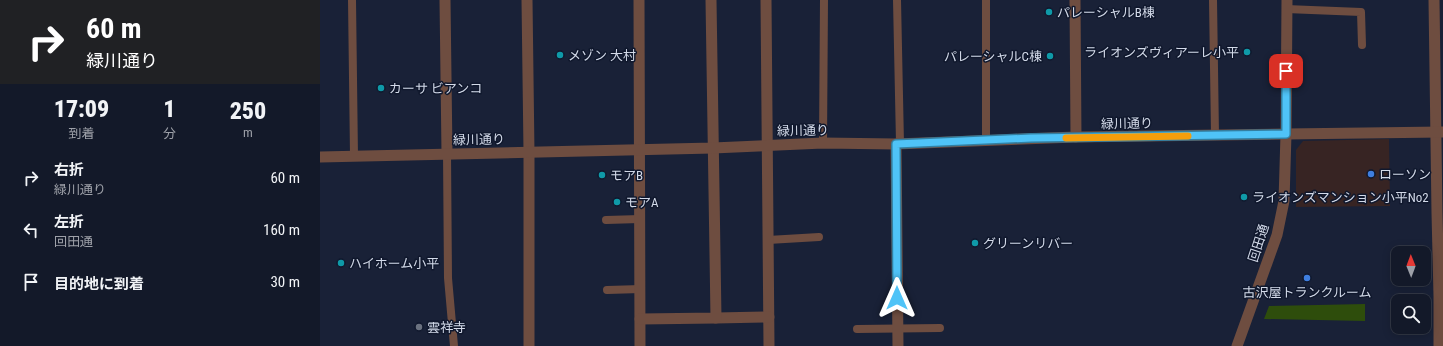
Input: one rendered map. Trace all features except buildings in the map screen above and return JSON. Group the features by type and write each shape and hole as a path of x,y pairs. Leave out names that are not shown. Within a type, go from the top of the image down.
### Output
{"street":[{"path":"445,0 447,153"},
{"path":"527,0 529,346"},
{"path":"639,0 640,346"},
{"path":"711,0 716,318"},
{"path":"766,0 766,145 769,346"},
{"path":"1075,0 1076,137"},
{"path":"1434,0 1440,132 1441,296 1439,346"},
{"name":"回田通","path":"1237,346 1277,235 1284,201 1286,134 1286,5"},
{"name":"緑川通り","path":"320,157 713,148 823,143 898,144 1076,137 1440,132"},
{"path":"898,144 898,346"},
{"path":"640,319 769,317"}],"lane":[{"path":"352,0 354,156"},
{"path":"823,143 824,0"},
{"path":"897,0 898,144"},
{"path":"986,0 986,140"},
{"path":"1213,0 1215,136"},
{"path":"1286,5 1362,12 1362,45"},
{"path":"447,153 448,278 454,346"},
{"path":"606,220 640,219"},
{"path":"768,240 819,237"},
{"path":"607,290 641,289"},
{"path":"857,329 940,328"}],"shaded area":[{"path":"1389,139 1390,206 1296,207 1296,150 1303,141"}],"green space":[{"path":"1365,304 1365,321 1264,319 1269,306"}],"slow traffic":[{"path":"1066,138 1188,136"}],"place":[{"name":"パレーシャルB棟","path":"1049,12"},
{"name":"ライオンズヴィアーレ小平","path":"1247,52"},
{"name":"メゾン 大村","path":"560,55"},
{"name":"パレーシャルC棟","path":"1050,56"},
{"name":"カーサ ビアンコ","path":"381,88"},
{"name":"ローソン","path":"1371,174"},
{"name":"モアB","path":"602,175"},
{"name":"ライオンズマンション小平No2","path":"1244,197"},
{"name":"モアA","path":"617,202"},
{"name":"グリーンリバー","path":"975,243"},
{"name":"ハイホーム小平","path":"341,263"},
{"name":"古沢屋トランクルーム","path":"1307,278"},
{"name":"雲祥寺","path":"419,327"}],"route":[{"path":"897,298 896,144 1031,138 1286,134 1286,71"}]}
